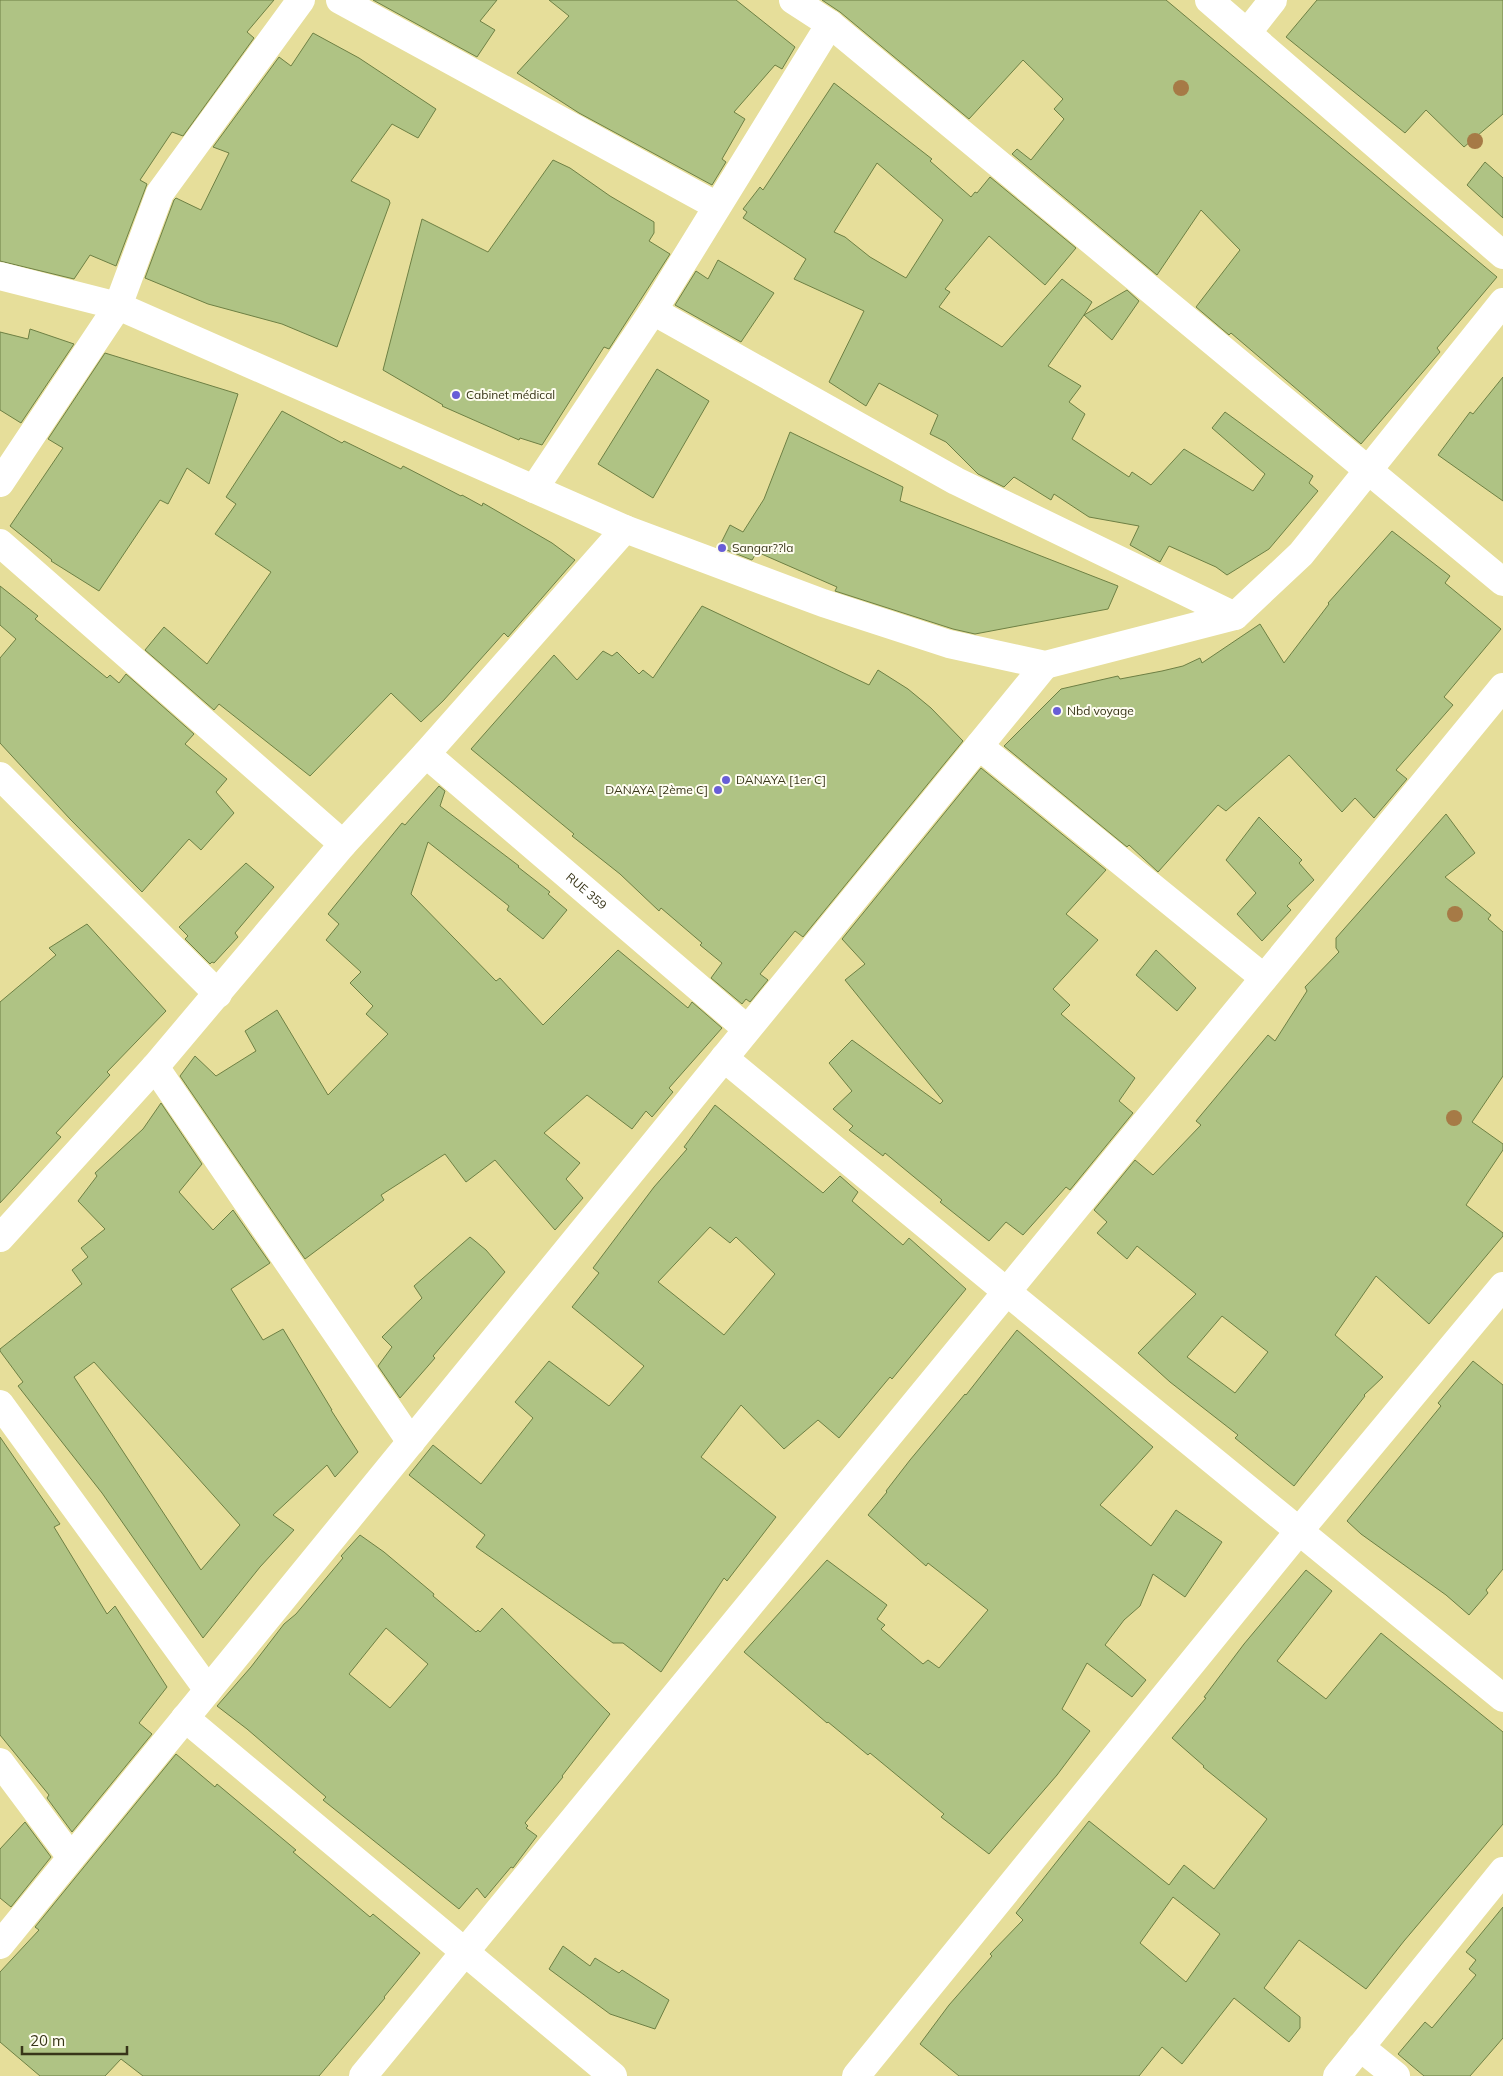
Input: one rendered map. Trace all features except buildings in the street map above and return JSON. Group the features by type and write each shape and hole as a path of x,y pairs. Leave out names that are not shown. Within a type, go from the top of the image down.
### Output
{"street":[{"path":"0,483 118,306 160,193 301,0"},
{"path":"340,0 717,206"},
{"path":"793,0 830,24 1503,582"},
{"path":"1209,0 1503,255"},
{"path":"1247,33 1273,0"},
{"path":"534,488 653,311 830,24"},
{"path":"0,276 118,306 625,529 822,603 940,641 1045,664 1235,616 1302,554 1503,302"},
{"path":"653,311 956,481 1235,616"},
{"path":"0,1238 155,1067 343,844 426,754 625,529"},
{"path":"0,543 343,844"},
{"path":"0,1945 70,1856 208,1690 1045,664"},
{"path":"363,2076 1503,687"},
{"path":"978,746 1264,978"},
{"name":"RUE 359","path":"426,754 747,1029"},
{"path":"0,776 218,994"},
{"path":"724,1058 1503,1698"},
{"path":"155,1067 410,1442"},
{"path":"856,2076 1299,1531 1503,1286"},
{"path":"0,1404 208,1690"},
{"path":"185,1718 613,2076"},
{"path":"0,1762 70,1856"},
{"path":"1336,2076 1503,1871"},
{"path":"1360,2047 1396,2076"}],"place":[{"name":"Cabinet médical","path":"456,395"},
{"name":"Sangar??la","path":"722,548"},
{"name":"Nbd voyage","path":"1057,711"},
{"name":"DANAYA [1er C]","path":"726,780"},
{"name":"DANAYA [2ème C]","path":"718,790"}]}
